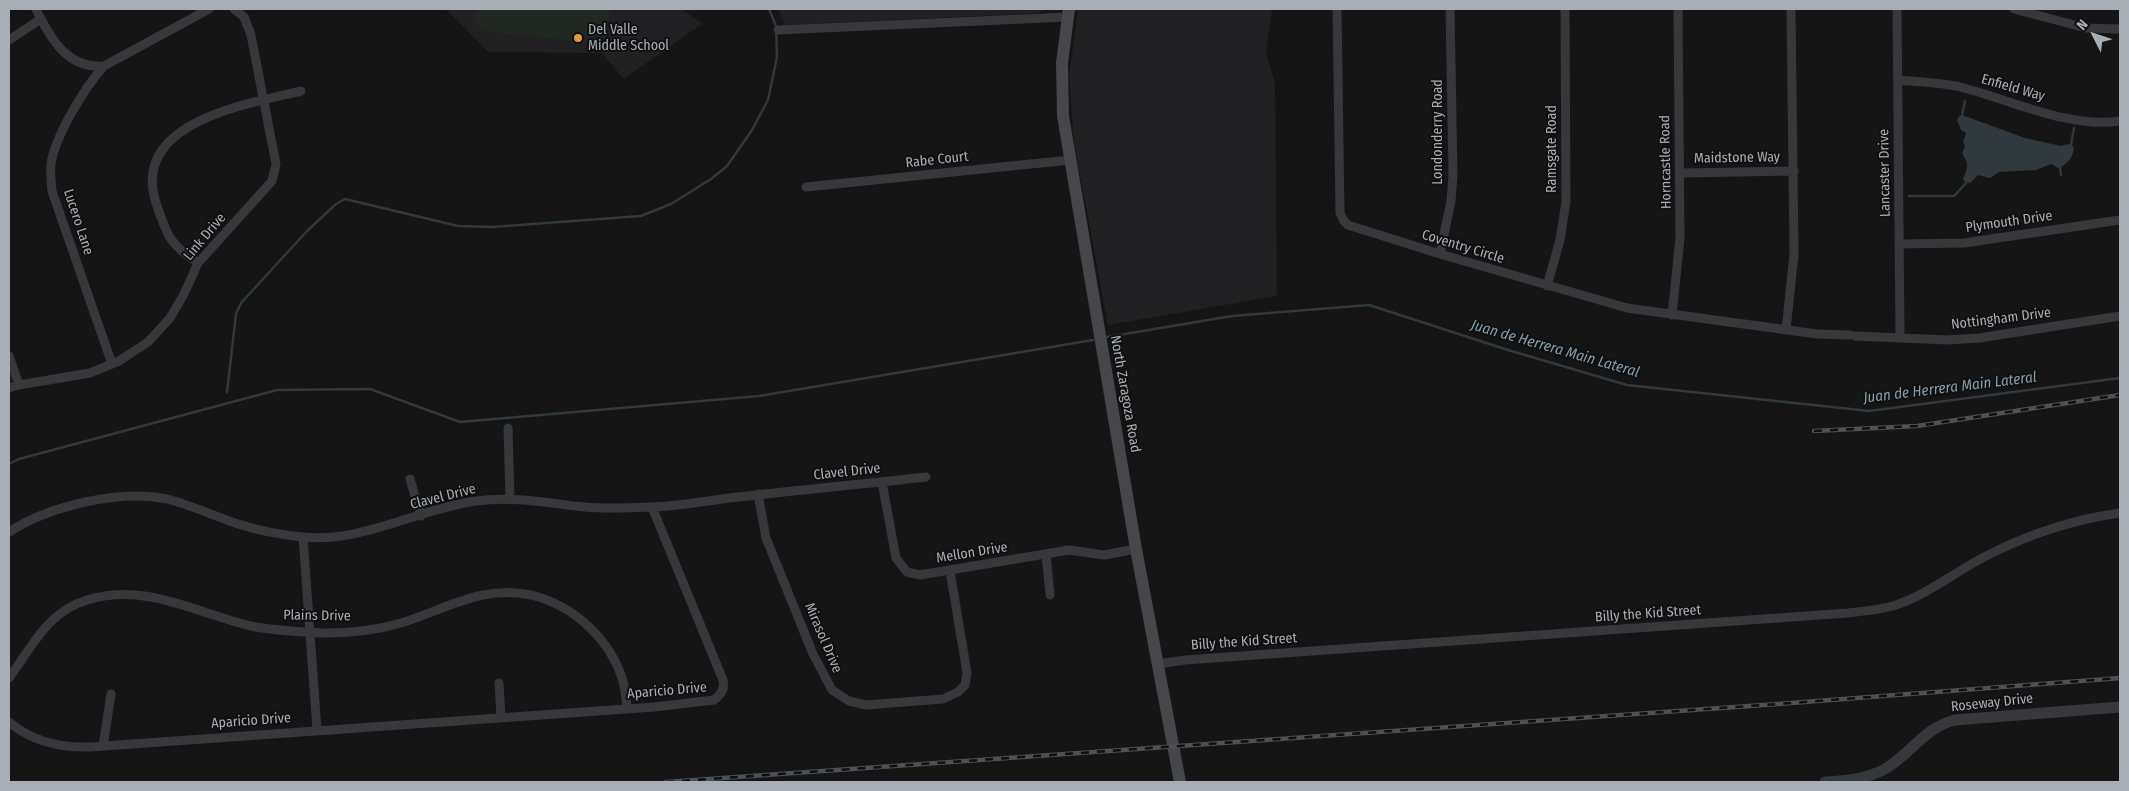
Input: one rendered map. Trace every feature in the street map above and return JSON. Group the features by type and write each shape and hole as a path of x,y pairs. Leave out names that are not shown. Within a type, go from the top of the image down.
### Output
{"main road":[{"name":"North Zaragoza Road","path":"1068,13 1062,63 1063,116 1136,549 1180,782"}],"street":[{"path":"36,9 56,45 70,58 86,66 104,66 209,9"},
{"name":"Link Drive","path":"9,388 79,376 112,364 135,351 159,331 170,318 184,294 198,263 267,188 274,175 276,164 265,100 248,22 240,12 234,9"},
{"name":"Coventry Circle","path":"1337,9 1340,216 1354,228 1627,308 1817,334"},
{"name":"Londonderry Road","path":"1440,254 1451,201 1453,176 1450,9"},
{"name":"Ramsgate Road","path":"1547,286 1560,240 1566,202 1565,9"},
{"name":"Horncastle Road","path":"1672,315 1678,273 1681,173 1678,9"},
{"path":"1786,330 1794,254 1791,9"},
{"name":"Lancaster Drive","path":"1897,9 1900,336"},
{"path":"2014,9 2086,28 2120,29"},
{"path":"778,30 1068,13"},
{"path":"9,40 41,19"},
{"name":"Lucero Lane","path":"104,66 90,84 58,138 51,175 52,191 112,364"},
{"name":"Enfield Way","path":"1898,80 1958,86 2062,117 2107,123 2120,121"},
{"path":"198,263 174,245 165,228 153,189 153,174 158,156 174,138 216,112 301,91"},
{"name":"Rabe Court","path":"806,187 1070,160"},
{"name":"Maidstone Way","path":"1681,173 1794,171"},
{"name":"Plymouth Drive","path":"1900,244 1964,243 2120,220"},
{"name":"Nottingham Drive","path":"1817,334 1900,336 1947,340 1979,338 2120,316"},
{"path":"9,356 19,385"},
{"path":"508,428 510,498"},
{"name":"Clavel Drive","path":"9,532 29,521 73,506 100,500 144,496 168,500 241,525 303,537 358,534 476,501 510,498 598,508 652,507 926,477"},
{"path":"410,479 421,516"},
{"name":"Mellon Drive","path":"882,482 894,554 897,562 907,572 913,574 950,571 1069,550 1110,554 1136,549"},
{"name":"Mirasol Drive","path":"758,494 766,538 813,654 829,686 849,701 866,705 943,699 958,692 965,685 967,673 950,571"},
{"name":"Aparicio Drive","path":"9,722 24,732 52,743 79,747 708,702 718,697 724,685 652,507"},
{"name":"Billy the Kid Street","path":"1158,664 1203,659 1880,609 1914,598 1990,554 2034,535 2086,520 2120,513"},
{"path":"303,537 316,730"},
{"path":"1046,554 1050,596"},
{"name":"Plains Drive","path":"9,678 38,634 58,614 73,605 100,596 143,595 160,598 253,626 345,633 380,628 421,616 463,599 493,592 535,596 572,612 586,624 599,638 612,657 622,679 627,708"},
{"path":"499,683 501,717"},
{"path":"103,746 110,694"},
{"name":"Roseway Drive","path":"1825,782 1854,780 1871,776 1887,768 1937,726 1955,720 2120,707"}],"shaded area":[{"name":"Del Valle Middle School","path":"446,9 682,9 702,24 624,79 602,53 488,52"},
{"path":"475,9 612,9 605,28 594,43 483,31 473,20"},
{"path":"778,9 1046,9 1037,13 785,25"},
{"path":"1078,9 1272,9 1266,52 1275,83 1277,296 1108,325 1074,142 1069,77"},
{"path":"1962,115 2025,138 2061,146 2068,144 2074,147 2071,157 2065,165 2058,168 2051,164 2036,170 1999,172 1990,178 1978,175 1970,183 1965,182 1963,179 1967,164 1962,154 1966,133 1961,130 1957,120"}],"waterway":[{"path":"227,392 236,314 241,303 307,231 336,204 345,199 458,226 492,227 641,216 671,204 711,179 727,166 752,130 768,100 777,57 776,26 769,9"},
{"path":"1962,115 1965,101"},
{"path":"2071,145 2074,128"},
{"path":"2060,167 2061,175"},
{"path":"1909,196 1954,196 1966,183"},
{"name":"Juan de Herrera Main Lateral","path":"1107,337 1232,316 1369,305 1508,350 1627,385 1869,411 2120,378"},
{"path":"9,464 19,459 277,390 370,389 460,422 759,396 1093,340"}],"railway":[{"path":"1814,431 1917,426 2120,395"},
{"path":"666,782 1778,704 2120,678"}],"place":[{"name":"Del Valle Middle School","path":"578,38"}]}
